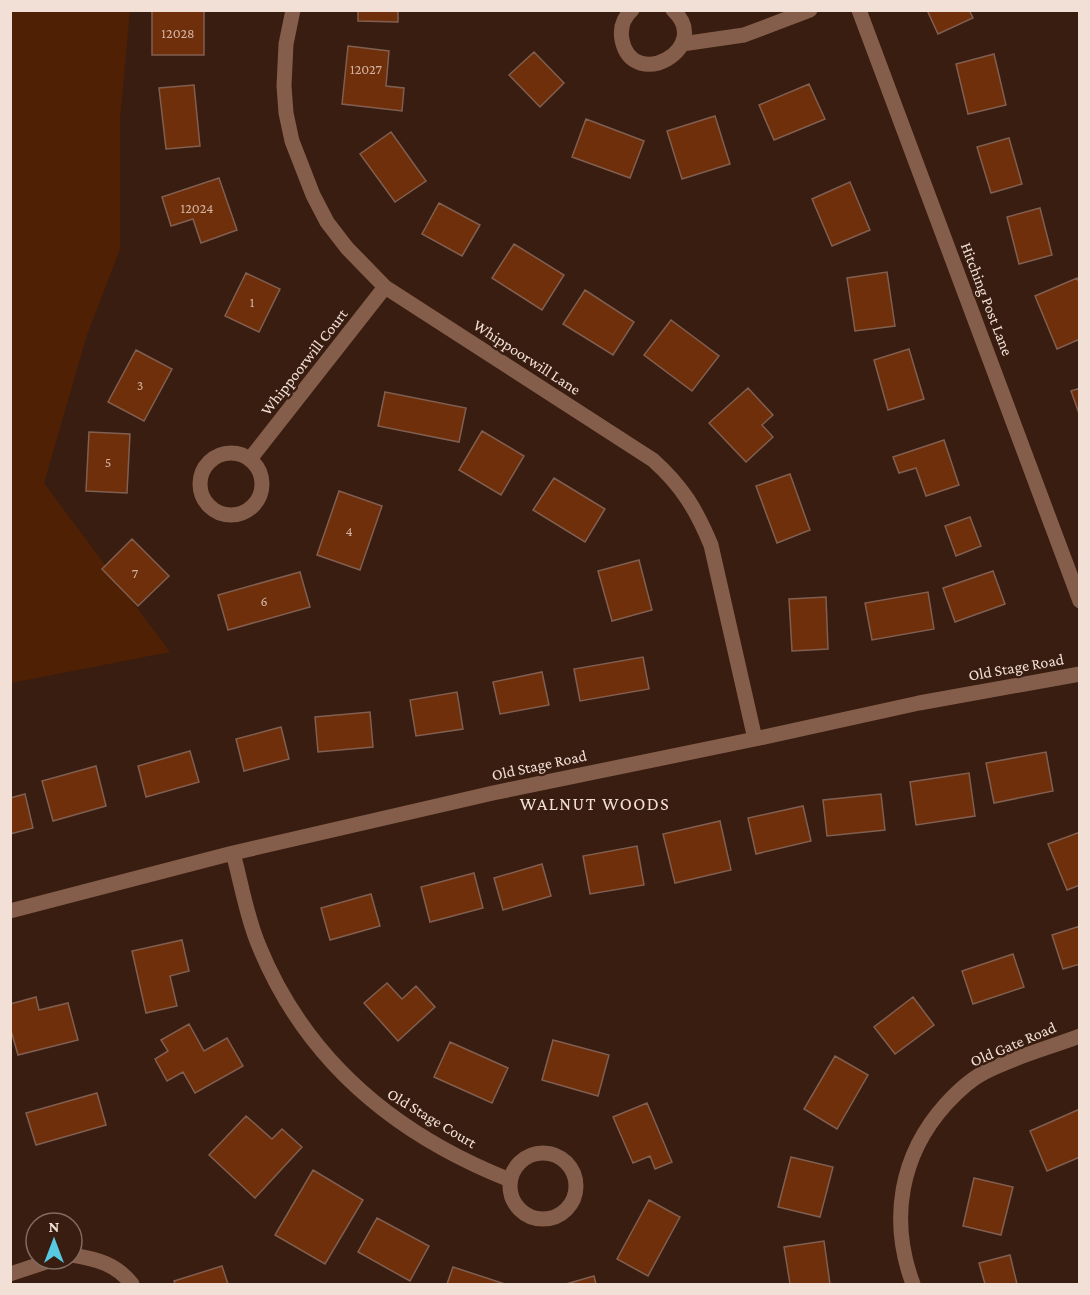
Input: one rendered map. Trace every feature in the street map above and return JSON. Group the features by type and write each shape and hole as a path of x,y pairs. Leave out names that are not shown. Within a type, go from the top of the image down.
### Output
{"street":[{"name":"Whippoorwill Lane","path":"293,10 286,44 284,86 286,113 302,170 327,222 347,248 385,287 653,460 686,493 711,545 755,739"},
{"path":"632,10 623,22 621,33 623,44 628,53 647,64 658,64 668,60 682,44 684,33 682,23 673,10"},
{"path":"682,44 744,35 810,10"},
{"name":"Hitching Post Lane","path":"859,10 1080,601"},
{"name":"Whippoorwill Court","path":"250,459 385,287"},
{"path":"229,453 250,459 262,477 259,498 253,507 244,513 233,515 223,514 213,509 201,492 200,481 210,462 229,453"},
{"name":"Old Stage Road","path":"10,911 233,853 493,793 919,703 1080,674"},
{"name":"Old Stage Court","path":"233,853 258,944 279,989 310,1036 342,1075 378,1107 427,1139 487,1171 510,1180"},
{"name":"Old Gate Road","path":"913,1284 903,1248 901,1209 905,1177 927,1126 959,1089 984,1072 1080,1036"},
{"path":"542,1153 557,1156 568,1165 576,1178 576,1193 570,1206 558,1216 544,1220 529,1217 517,1208 510,1195 510,1180 516,1166 528,1156 542,1153"},
{"path":"84,1257 99,1259 126,1276 132,1284"}],"shaded area":[{"path":"11,11 130,11 120,119 120,249 87,335 44,483 170,652 11,683"}],"building":[{"path":"152,10 204,10 204,55 152,55"},
{"path":"358,10 398,10 398,22 358,21"},
{"path":"927,10 969,10 973,18 938,34"},
{"path":"348,46 389,51 386,86 404,88 402,111 342,104"},
{"path":"534,52 564,83 540,107 509,75"},
{"path":"994,54 1006,105 968,114 956,64"},
{"path":"809,84 825,119 774,140 759,105"},
{"path":"194,85 200,146 166,149 159,88"},
{"path":"715,116 730,164 682,179 667,131"},
{"path":"586,119 644,141 630,178 572,157"},
{"path":"391,132 426,181 395,202 360,154"},
{"path":"1009,138 1022,184 991,193 977,147"},
{"path":"219,178 237,230 201,243 193,219 171,226 162,197"},
{"path":"850,182 870,230 832,246 812,199"},
{"path":"439,203 480,225 462,256 422,234"},
{"path":"1040,208 1052,255 1019,264 1007,217"},
{"path":"514,244 564,275 542,310 492,278"},
{"path":"887,272 895,326 855,331 847,278"},
{"path":"246,273 280,289 259,332 225,316"},
{"path":"1077,278 1080,285 1080,339 1057,349 1035,296"},
{"path":"585,290 634,322 613,355 563,324"},
{"path":"671,320 719,356 692,391 644,355"},
{"path":"909,349 924,399 888,410 874,360"},
{"path":"136,350 172,369 144,421 108,402"},
{"path":"748,388 773,415 762,425 773,437 746,462 709,423"},
{"path":"1080,388 1080,416 1071,391"},
{"path":"385,392 466,408 459,442 378,426"},
{"path":"482,431 524,456 501,495 459,470"},
{"path":"89,432 130,434 127,493 86,491"},
{"path":"944,440 959,485 926,496 916,468 899,473 893,457"},
{"path":"790,474 810,530 777,543 756,486"},
{"path":"554,478 605,509 585,542 533,510"},
{"path":"339,491 382,506 360,570 317,555"},
{"path":"970,517 981,546 956,556 945,526"},
{"path":"132,539 169,576 138,606 102,569"},
{"path":"639,560 652,610 612,621 598,571"},
{"path":"993,571 1005,604 955,622 943,588"},
{"path":"300,572 310,607 228,630 218,595"},
{"path":"928,592 934,629 872,640 865,603"},
{"path":"826,597 828,649 792,651 789,599"},
{"path":"643,657 649,689 580,701 574,669"},
{"path":"542,672 549,705 500,714 493,682"},
{"path":"457,692 463,729 416,736 410,700"},
{"path":"370,712 373,747 318,752 315,717"},
{"path":"281,727 289,759 244,771 236,739"},
{"path":"190,751 199,782 146,797 138,766"},
{"path":"1046,752 1053,791 994,803 986,763"},
{"path":"96,766 106,806 53,821 42,781"},
{"path":"969,773 975,816 916,825 910,782"},
{"path":"25,794 33,828 10,834 10,798"},
{"path":"881,794 885,830 827,836 823,800"},
{"path":"803,806 811,841 756,854 748,818"},
{"path":"720,821 731,870 675,883 663,834"},
{"path":"1080,832 1080,885 1067,890 1048,844"},
{"path":"637,846 644,885 590,894 583,856"},
{"path":"542,864 551,896 503,910 494,878"},
{"path":"474,873 483,908 430,922 421,887"},
{"path":"371,894 380,926 330,940 321,908"},
{"path":"1080,926 1080,964 1063,969 1052,935"},
{"path":"182,940 189,971 170,976 177,1006 146,1013 132,951"},
{"path":"1013,954 1024,987 973,1004 962,971"},
{"path":"387,983 402,999 416,986 435,1007 398,1041 364,1003"},
{"path":"36,997 39,1010 68,1003 78,1040 18,1055 10,1027 10,1004"},
{"path":"913,997 934,1025 895,1054 874,1027"},
{"path":"189,1024 204,1051 227,1038 243,1066 195,1093 183,1072 167,1081 155,1059 168,1051 161,1040"},
{"path":"553,1040 609,1055 598,1096 542,1080"},
{"path":"450,1042 508,1068 492,1103 434,1077"},
{"path":"835,1056 868,1075 837,1129 804,1109"},
{"path":"97,1093 106,1125 36,1145 26,1113"},
{"path":"647,1103 672,1162 655,1169 650,1156 633,1163 613,1117"},
{"path":"1080,1109 1080,1157 1047,1171 1030,1131"},
{"path":"246,1116 272,1139 282,1129 302,1147 255,1198 209,1155"},
{"path":"791,1157 833,1167 820,1217 778,1207"},
{"path":"313,1170 363,1200 325,1264 275,1235"},
{"path":"974,1178 1013,1187 1001,1235 963,1226"},
{"path":"649,1200 680,1217 648,1276 617,1259"},
{"path":"377,1218 429,1246 410,1281 358,1252"},
{"path":"824,1241 830,1284 790,1284 784,1247"},
{"path":"1010,1255 1017,1284 985,1284 979,1263"},
{"path":"222,1266 228,1284 175,1284 174,1281"},
{"path":"453,1267 505,1284 447,1284"},
{"path":"594,1276 596,1284 566,1284"}],"district":[{"name":"WALNUT WOODS","path":"595,804"}]}
